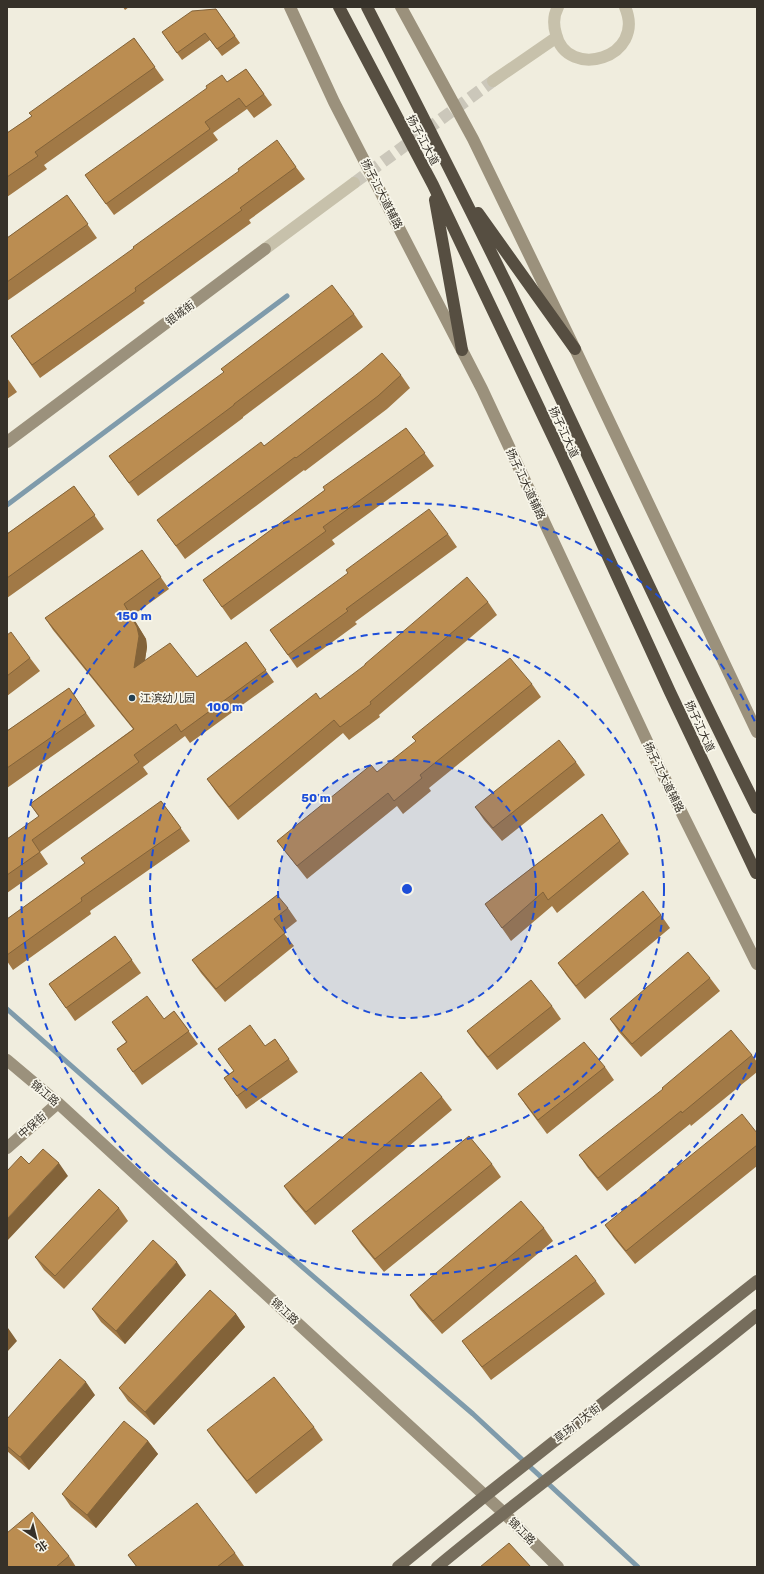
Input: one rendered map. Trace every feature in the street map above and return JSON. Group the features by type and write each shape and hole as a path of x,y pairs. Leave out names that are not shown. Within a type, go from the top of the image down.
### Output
{"highway":[{"name":"扬子江大道","path":"339,7 433,185 562,456 670,692 756,873"},
{"name":"扬子江大道","path":"367,7 457,183 515,301 712,719 757,808"},
{"path":"457,183 575,349"},
{"path":"433,185 462,350"}],"main road":[{"name":"扬子江大道辅路","path":"290,7 334,102 486,396 660,769 757,964"},
{"path":"401,7 473,139 575,349 757,732"},
{"name":"银城街","path":"7,442 265,249"},
{"name":"锦江路","path":"7,1060 58,1103 504,1513 558,1567"},
{"name":"中保街","path":"7,1148 58,1103"},
{"name":"草场门大街","path":"398,1567 485,1496 757,1281"},
{"path":"437,1567 534,1488 757,1315"}],"street":[{"path":"558,7 555,13 554,25 556,37 563,48 573,55 585,60 597,60 609,56 619,48 626,38 629,26 628,13 625,7"},
{"path":"493,81 556,37"},
{"name":"银城街","path":"265,249 354,183"}],"building":[{"path":"216,9 235,36 217,49 205,33 177,53 162,32 192,11"},
{"path":"134,38 155,67 35,152 38,156 7,177 7,133 32,116 29,113"},
{"path":"246,69 264,94 246,107 239,98 205,122 210,129 106,204 85,175 207,88 206,86 222,75 227,82"},
{"path":"277,140 296,167 240,208 242,210 135,288 136,291 32,365 11,336 239,171 238,169"},
{"path":"67,195 88,224 7,282 7,238"},
{"path":"332,285 354,314 129,483 109,456 224,372 221,369"},
{"path":"382,353 401,375 378,396 176,546 157,520 261,442 264,446"},
{"path":"406,428 425,453 323,527 326,531 222,607 203,580 325,490 323,487"},
{"path":"74,486 95,515 7,578 7,534"},
{"path":"429,509 448,534 346,609 348,611 288,655 270,630 348,573 346,570"},
{"path":"142,550 161,577 124,604 137,627 139,636 134,668 170,643 197,677 246,642 266,670 181,732 176,724 134,755 139,762 32,840 40,852 7,875 7,839 39,816 30,804 134,729 45,618"},
{"path":"467,577 488,602 370,702 371,704 340,727 334,720 229,807 207,779 316,693 320,699 365,665"},
{"path":"11,632 30,658 7,676 7,635"},
{"path":"510,658 532,684 420,775 422,778 394,801 388,793 297,866 277,841 371,765 377,772 416,741 412,737"},
{"path":"69,688 86,713 7,768 7,731"},
{"path":"559,740 576,762 493,828 475,807"},
{"path":"161,801 181,828 81,898 82,901 7,955 7,919 85,863 81,858"},
{"path":"602,814 620,841 548,900 543,892 502,928 485,904"},
{"path":"643,891 661,915 576,986 558,963"},
{"path":"277,895 288,908 274,919 285,933 216,989 192,960"},
{"path":"115,936 132,960 66,1008 49,984"},
{"path":"688,952 710,978 632,1044 610,1019"},
{"path":"531,980 552,1006 488,1057 467,1031"},
{"path":"147,996 164,1019 174,1011 189,1031 133,1072 117,1049 127,1042 112,1022"},
{"path":"250,1025 265,1046 275,1039 289,1059 237,1096 224,1078 234,1071 218,1049"},
{"path":"731,1030 752,1055 682,1113 681,1111 598,1178 579,1155 663,1089 662,1088"},
{"path":"584,1042 605,1067 538,1120 518,1094"},
{"path":"421,1072 442,1097 306,1212 284,1186"},
{"path":"742,1114 757,1133 757,1145 626,1251 605,1225"},
{"path":"469,1136 492,1164 375,1259 352,1231"},
{"path":"43,1149 59,1163 7,1219 7,1171 21,1156 29,1164"},
{"path":"99,1189 119,1208 55,1276 35,1257"},
{"path":"521,1201 544,1228 433,1321 410,1295"},
{"path":"153,1240 177,1262 116,1331 92,1309"},
{"path":"576,1255 596,1281 482,1367 462,1341"},
{"path":"210,1290 236,1314 145,1412 119,1388"},
{"path":"60,1359 86,1382 20,1457 7,1446 7,1419"},
{"path":"274,1377 314,1427 247,1481 207,1430"},
{"path":"124,1421 148,1441 87,1515 62,1494"},
{"path":"197,1503 235,1553 217,1567 137,1567 128,1555"},
{"path":"32,1512 69,1556 56,1567 7,1567 7,1533"},
{"path":"509,1543 531,1567 480,1567"}],"waterway":[{"path":"7,505 287,296"},
{"path":"7,1009 170,1153 473,1414 638,1567"}],"tunnel":[{"path":"354,183 493,81"}],"place":[{"name":"江滨幼儿园","path":"132,698"}]}
